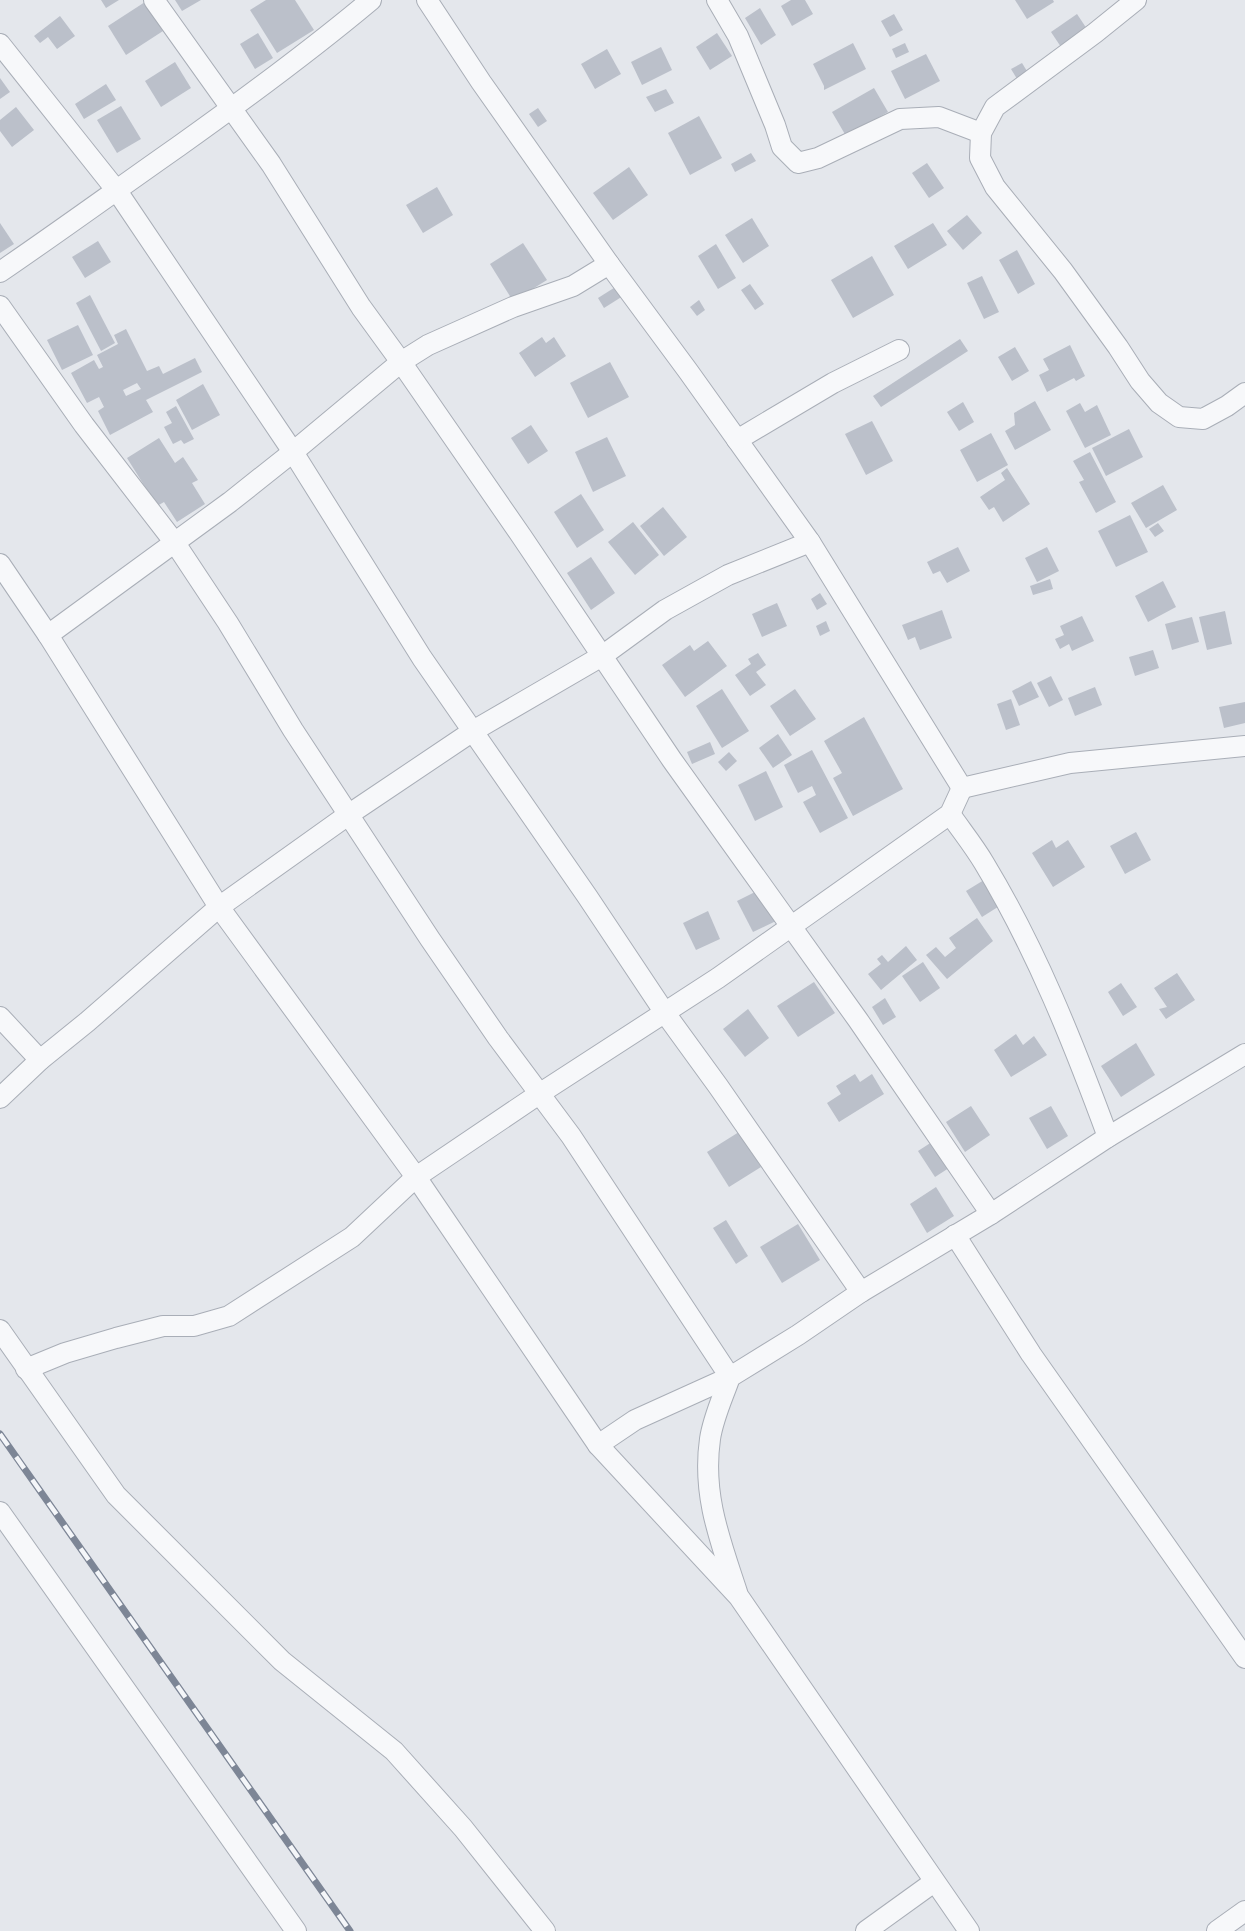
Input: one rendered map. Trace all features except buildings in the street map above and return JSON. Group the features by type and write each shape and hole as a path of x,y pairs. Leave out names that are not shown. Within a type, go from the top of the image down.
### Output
{"street":[{"path":"154,0 271,164 361,308 522,537 672,760 791,926 991,1214"},
{"path":"0,272 232,109 371,0"},
{"path":"427,0 481,82 609,264 810,542 962,788"},
{"path":"717,0 738,36 782,147 798,163 818,158 900,119 939,117 981,133"},
{"path":"1136,0 995,106 981,133 980,158 996,187 1063,271 1140,381 1159,403 1179,417 1203,419 1245,393"},
{"path":"0,44 117,191 293,452 422,658 665,1013 861,1292"},
{"path":"48,635 102,594 139,570 293,452 401,362 428,345 513,307 573,286 609,264"},
{"path":"0,306 84,425 175,543 228,623 293,730 437,949 571,1136 730,1377"},
{"path":"737,440 833,383 899,350"},
{"path":"0,1098 40,1060 219,907 348,815 473,731 602,656 664,610 728,575 810,542"},
{"path":"0,564 48,635 219,907 416,1177 598,1445 739,1597 969,1931"},
{"path":"962,788 1070,763 1245,746"},
{"path":"26,1369 65,1353 116,1338 164,1326 194,1326 229,1316 352,1237 416,1177 665,1013 950,814 962,788"},
{"path":"950,814 988,869 1046,979 1077,1052 1108,1137"},
{"path":"0,1017 40,1060"},
{"path":"598,1445 635,1420 730,1377 861,1292 991,1214 1108,1137 1245,1054"},
{"path":"955,1235 1031,1354 1245,1658"},
{"path":"0,1330 116,1495 282,1661 394,1751 463,1828 545,1931"},
{"path":"730,1377 710,1438 708,1477 713,1519 739,1597"},
{"path":"0,1512 297,1931"},
{"path":"866,1931 934,1882"},
{"path":"1217,1931 1245,1911"}],"railway":[{"path":"0,1434 350,1931"}]}
